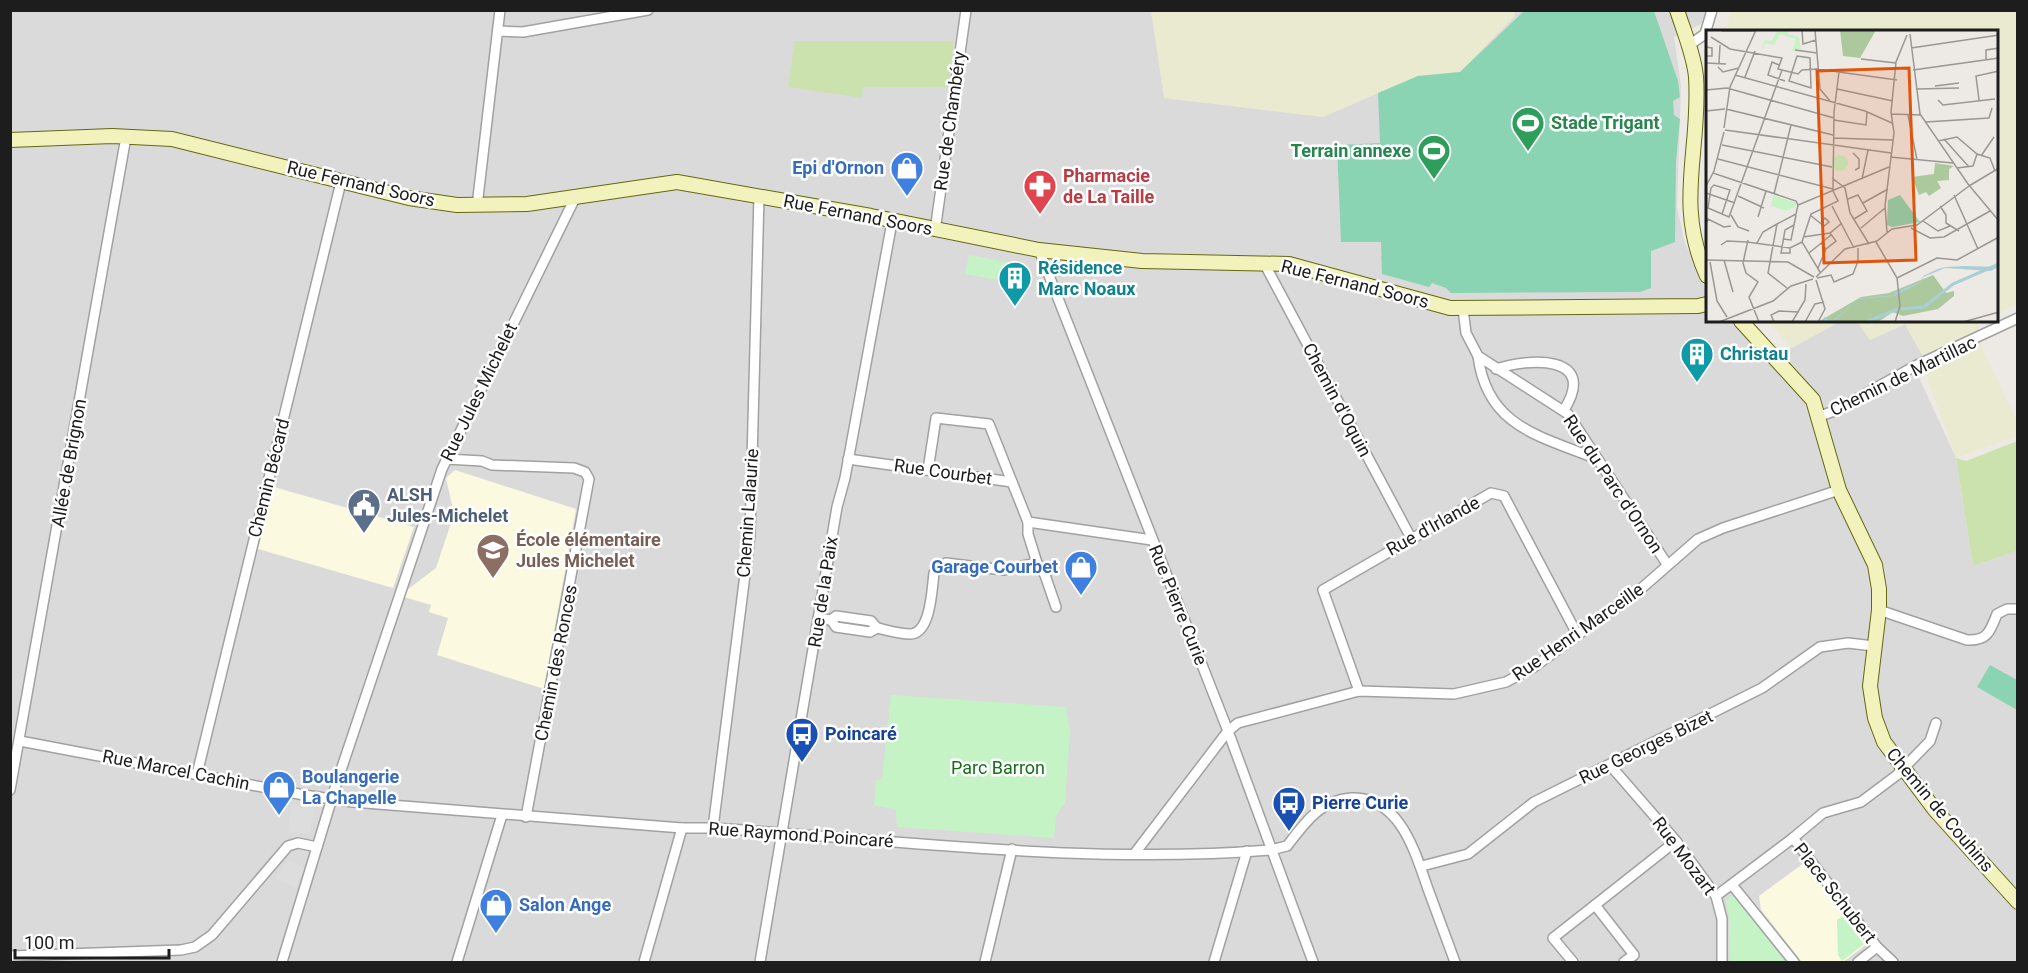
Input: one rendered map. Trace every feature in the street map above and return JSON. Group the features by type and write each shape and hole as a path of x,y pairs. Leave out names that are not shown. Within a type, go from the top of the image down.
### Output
{"street":[{"path":"477,206 500,10"},
{"path":"498,31 523,32 648,10"},
{"name":"Rue de Chambéry","path":"935,231 966,10"},
{"path":"1677,10 1688,46 1696,85 1689,212 1694,243 1706,273"},
{"path":"1706,30 1712,10"},
{"path":"1688,46 1705,34 1706,31"},
{"name":"Rue Fernand Soors","path":"10,140 126,136 188,142 418,200 477,206 527,204 669,182 759,196 1039,250 1142,261 1295,265 1428,303 1463,309 1706,304"},
{"name":"Allée de Brignon","path":"10,790 14,757 20,741 126,136"},
{"name":"Chemin Bécard","path":"197,774 341,182"},
{"name":"Chemin Lalaurie","path":"713,828 750,535 759,196"},
{"name":"Rue Jules Michelet","path":"282,963 332,799 446,459 575,198"},
{"name":"Rue de la Paix","path":"760,963 837,507 892,222"},
{"name":"Rue Pierre Curie","path":"1039,250 1228,731 1313,963"},
{"name":"Chemin d'Oquin","path":"1264,263 1411,538"},
{"name":"Rue du Parc d'Ornon","path":"1463,309 1466,333 1478,356 1563,410 1667,564"},
{"name":"Chemin de Martillac","path":"1820,416 1844,407 1915,366 2018,318"},
{"name":"Chemin de Couhins","path":"1742,322 1802,384 1813,400 1820,416 1839,490 1875,565 1880,610 1870,686 1875,718 1884,742 1935,810 2015,893"},
{"path":"1478,356 1488,388 1509,420 1527,431 1597,459"},
{"path":"1496,369 1540,362 1561,366 1568,374 1572,385 1571,396 1563,410"},
{"path":"928,470 936,418 989,424 1012,482"},
{"name":"Chemin des Ronces","path":"446,459 482,461 492,465 574,468 585,472 589,479 526,817"},
{"name":"Rue Courbet","path":"848,459 1012,482 1028,522 1028,534 1037,563 1045,575 1056,607"},
{"name":"Rue Henri Marceille","path":"1228,731 1238,723 1359,691 1454,694 1506,682 1534,667 1643,587 1667,564 1708,534 1839,490"},
{"name":"Rue d'Irlande","path":"1359,691 1323,590 1491,493 1504,496 1577,634"},
{"path":"1028,522 1152,540"},
{"path":"818,618 831,620 836,616 871,621 877,628 912,634 921,629 927,618 934,573 946,563 1003,570 1037,563"},
{"path":"1880,610 1967,640 1980,641 1989,635 1997,614 2007,609 2018,609"},
{"name":"Rue Georges Bizet","path":"1422,866 1468,854 1534,802 1762,688 1820,647 1848,643 1874,646"},
{"path":"1793,838 1823,813 1861,802 1902,769 1930,741 1936,723"},
{"path":"1135,853 1228,731"},
{"name":"Rue Marcel Cachin","path":"20,741 332,799"},
{"name":"Rue Mozart","path":"1610,765 1676,842 1716,896 1722,919 1722,963"},
{"path":"1270,850 1287,846 1305,821 1321,808 1339,799 1355,798 1374,801 1401,825 1422,866 1455,963"},
{"name":"Rue Raymond Poincaré","path":"332,799 526,817 1012,849 1135,853 1270,850"},
{"path":"457,963 502,815"},
{"path":"644,963 682,828"},
{"name":"Place Schubert","path":"1716,896 1733,886 1793,838 1877,947 1858,963"},
{"path":"1573,963 1553,938 1676,842"},
{"path":"10,956 188,949 212,935 288,846 298,843 317,848"},
{"path":"985,963 1012,849"},
{"path":"1215,963 1248,851"},
{"path":"1733,886 1794,963"},
{"path":"1595,906 1634,955 1624,963"},
{"path":"1877,947 1893,963"}],"shaded area":[{"path":"10,11 1707,11 1701,24 1674,37 1681,85 1677,207 1685,243 1706,290 1706,322 1736,322 1767,361 1839,322 1858,322 1870,340 1905,324 1923,357 1916,371 1956,458 1973,566 2017,551 2017,962 11,962"},
{"name":"École élémentaire Jules Michelet","path":"455,470 576,509 544,689 437,655 448,618 429,612 431,605 404,597 407,590 436,568 454,514 446,478"},
{"path":"274,487 414,527 393,588 258,549"},
{"path":"291,805 314,808 310,834 288,831"},
{"path":"289,860 304,867 296,888 275,878"},
{"path":"1804,863 1867,944 1843,962 1802,962 1761,910 1759,896"}],"green space":[{"path":"1514,10 1515,16 1460,72 1418,76 1323,117 1164,98 1151,11"},
{"name":"Stade Trigant","path":"1524,11 1654,11 1678,81 1680,97 1673,101 1674,115 1680,119 1676,161 1675,242 1651,251 1651,288 1640,292 1451,293 1446,288 1432,283 1429,287 1382,274 1381,242 1341,242 1337,145 1380,143 1378,93 1418,76 1460,72"},
{"path":"1731,11 2017,11 2017,303 1998,314 1998,30 1725,30"},
{"path":"795,41 954,41 948,87 863,87 862,98 788,87"},
{"path":"969,255 1012,263 1009,282 965,274"},
{"path":"1768,322 1839,322 1792,348"},
{"path":"1858,322 1984,322 1978,326 1983,351 2017,421 2017,436 1956,458 1926,375 1923,357 1905,324 1870,340"},
{"path":"2017,441 2017,551 1973,566 1956,458 1966,461"},
{"path":"1990,665 2017,680 2017,710 1977,687"},
{"name":"Parc Barron","path":"891,695 1066,707 1070,732 1065,803 1056,816 1054,838 897,827 896,809 874,806 876,780 882,779"},
{"path":"1735,892 1787,962 1730,962 1729,917 1726,900"},
{"path":"1843,916 1864,944 1842,961 1838,955 1837,920"}],"place":[{"name":"Stade Trigant","path":"1528,152"},
{"name":"Terrain annexe","path":"1434,180"},
{"name":"Epi d'Ornon","path":"907,197"},
{"name":"Pharmacie de La Taille","path":"1040,215"},
{"name":"Résidence Marc Noaux","path":"1015,307"},
{"name":"Christau","path":"1697,383"},
{"name":"ALSH Jules-Michelet","path":"364,534"},
{"name":"École élémentaire Jules Michelet","path":"493,579"},
{"name":"Garage Courbet","path":"1081,596"},
{"name":"Poincaré","path":"802,763"},
{"name":"Boulangerie La Chapelle","path":"279,816"},
{"name":"Pierre Curie","path":"1289,832"},
{"name":"Salon Ange","path":"496,934"}]}
